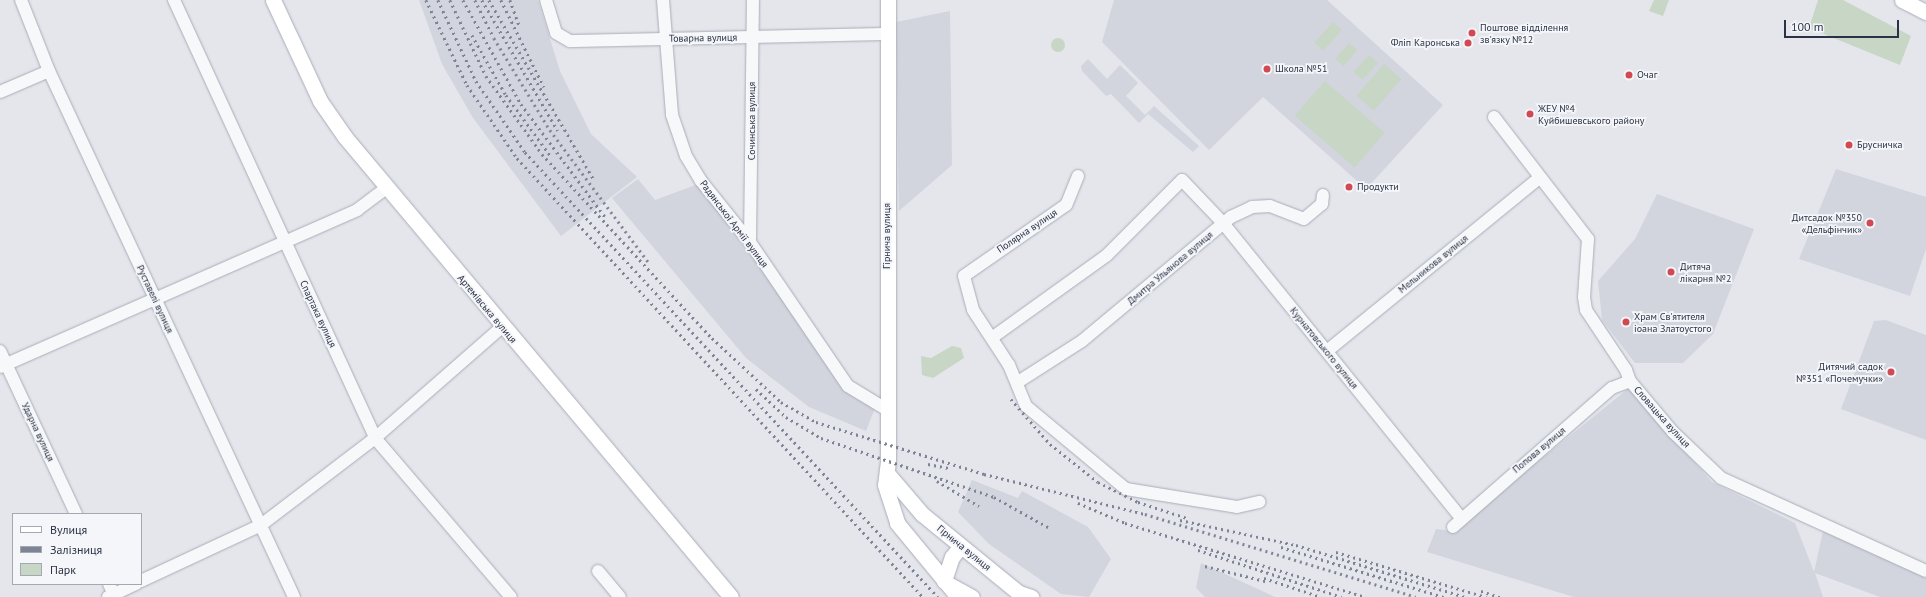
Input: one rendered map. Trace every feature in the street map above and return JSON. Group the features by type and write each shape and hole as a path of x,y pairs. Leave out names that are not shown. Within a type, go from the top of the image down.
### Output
{"main road":[{"name":"Артемівська вулиця","path":"274,0 320,101 386,188 502,327 732,597"},
{"name":"Гірнича вулиця","path":"888,0 886,409 888,502 897,523 958,597"},
{"path":"1902,0 1926,12"},
{"name":"Гірнича вулиця","path":"887,473 922,514 1019,593 1031,597"},
{"path":"961,546 952,557 944,581 972,597"}],"street":[{"name":"Руставелі вулиця","path":"20,0 49,71 294,597"},
{"name":"Спартака вулиця","path":"174,0 375,438 511,597"},
{"name":"Товарна вулиця","path":"546,0 551,24 561,38 665,39 888,34"},
{"name":"Радянської Армії вулиця","path":"663,0 665,39 677,138 701,181 750,242 848,386 886,409"},
{"name":"Сочинська вулиця","path":"750,242 753,0"},
{"path":"0,92 49,71"},
{"name":"Словацька вулиця","path":"1494,117 1539,178 1588,239 1584,297 1586,310 1626,370 1630,381 1714,474 1926,571"},
{"name":"Полярна вулиця","path":"993,337 973,310 964,276 1066,205 1078,176"},
{"name":"Мельникова вулиця","path":"1327,351 1539,178"},
{"name":"Курнатовського вулиця","path":"993,337 1107,255 1182,180 1223,223 1462,519"},
{"path":"3,366 154,298 357,210 386,188"},
{"name":"Дмитра Ульянова вулиця","path":"1018,382 1082,341 1223,223 1252,207 1276,207 1304,219 1322,204 1323,195"},
{"path":"142,581 261,524 375,438 502,327"},
{"path":"993,337 1018,382 1030,411 1113,479 1139,494 1237,507 1259,502"},
{"name":"Ударна вулиця","path":"0,351 3,366 76,513"},
{"name":"Попова вулиця","path":"1453,527 1612,388 1630,381"},
{"path":"598,571 620,597"},
{"path":"112,593 133,585"}],"shaded area":[{"path":"419,0 538,0 560,71 591,134 637,177 561,236 473,118 442,64"},
{"name":"Школа №51","path":"1114,0 1327,0 1443,105 1366,189 1263,97 1209,150 1102,42"},
{"path":"950,11 952,165 899,211 896,22"},
{"path":"1088,59 1107,79 1120,65 1138,83 1126,96 1145,115 1154,106 1199,146 1193,152 1148,114 1139,123 1111,94 1106,96 1082,71 1081,66"},
{"name":"Дитсадок №350 «Дельфінчик»","path":"1836,169 1926,197 1926,249 1910,296 1799,259"},
{"path":"638,179 655,200 701,183 851,393 875,408 866,431 809,407 746,358 612,198"},
{"name":"Дитяча лікарня №2","path":"1657,194 1754,229 1713,334 1683,363 1635,363 1602,320 1598,281 1635,239"},
{"name":"Дитячий садок №351 «Почемучки»","path":"1886,320 1926,335 1926,440 1841,409 1874,321"},
{"path":"1629,388 1712,482 1795,523 1814,572 1824,527 1926,565 1926,597 1880,597 1815,573 1823,597 1574,597 1427,552 1436,529 1452,531"},
{"path":"972,480 1018,498 1022,491 1088,527 1111,559 1089,597 1061,594 989,544 958,512"},
{"path":"1201,563 1275,597 1205,597 1196,588"}],"green space":[{"path":"1654,0 1669,0 1663,16 1649,11"},
{"path":"1818,0 1843,0 1911,36 1900,65 1809,28"},
{"path":"1333,22 1342,30 1323,51 1314,43"},
{"path":"1055,38 1061,38 1065,42 1065,48 1061,52 1055,52 1051,48 1051,42"},
{"path":"1349,43 1357,50 1344,66 1335,59"},
{"path":"1369,55 1378,63 1363,80 1354,72"},
{"path":"1384,64 1401,79 1374,111 1356,96"},
{"path":"1325,81 1385,133 1354,168 1295,116"},
{"path":"952,346 961,348 964,358 933,378 922,375 921,356 931,358"}],"railway":[{"path":"426,0 467,85 517,158 923,597"},
{"path":"438,0 476,81 525,152 938,597"},
{"path":"450,0 486,76 542,154 712,338 781,402 816,422 984,474 1145,514 1416,597"},
{"path":"463,0 521,104 606,218"},
{"path":"475,0 494,38 550,130 649,263"},
{"path":"482,0 558,131"},
{"path":"489,0 594,180"},
{"path":"501,0 544,87"},
{"path":"510,0 520,27"},
{"path":"472,35 506,95 550,155"},
{"path":"756,389 786,417 821,438 994,497 1048,527"},
{"path":"1011,399 1050,444 1098,482 1138,502 1187,518"},
{"path":"928,464 949,468"},
{"path":"937,481 979,506"},
{"path":"1078,503 1125,523 1366,597"},
{"path":"1180,520 1296,545 1465,597"},
{"path":"1281,547 1444,597"},
{"path":"1198,550 1342,597"},
{"path":"1336,552 1486,597"},
{"path":"1205,566 1269,582"},
{"path":"1264,578 1321,597"},
{"path":"1481,591 1500,597"}],"place":[{"name":"Поштове відділення зв'язку №12","path":"1472,33"},
{"name":"Фліп Каронська","path":"1468,43"},
{"name":"Школа №51","path":"1267,69"},
{"name":"Очаг","path":"1629,75"},
{"name":"ЖЕУ №4 Куйбишевського району","path":"1530,114"},
{"name":"Брусничка","path":"1849,145"},
{"name":"Продукти","path":"1349,187"},
{"name":"Дитсадок №350 «Дельфінчик»","path":"1870,223"},
{"name":"Дитяча лікарня №2","path":"1671,272"},
{"name":"Храм Св'ятителя іоана Златоустого","path":"1626,322"},
{"name":"Дитячий садок №351 «Почемучки»","path":"1891,372"}]}
